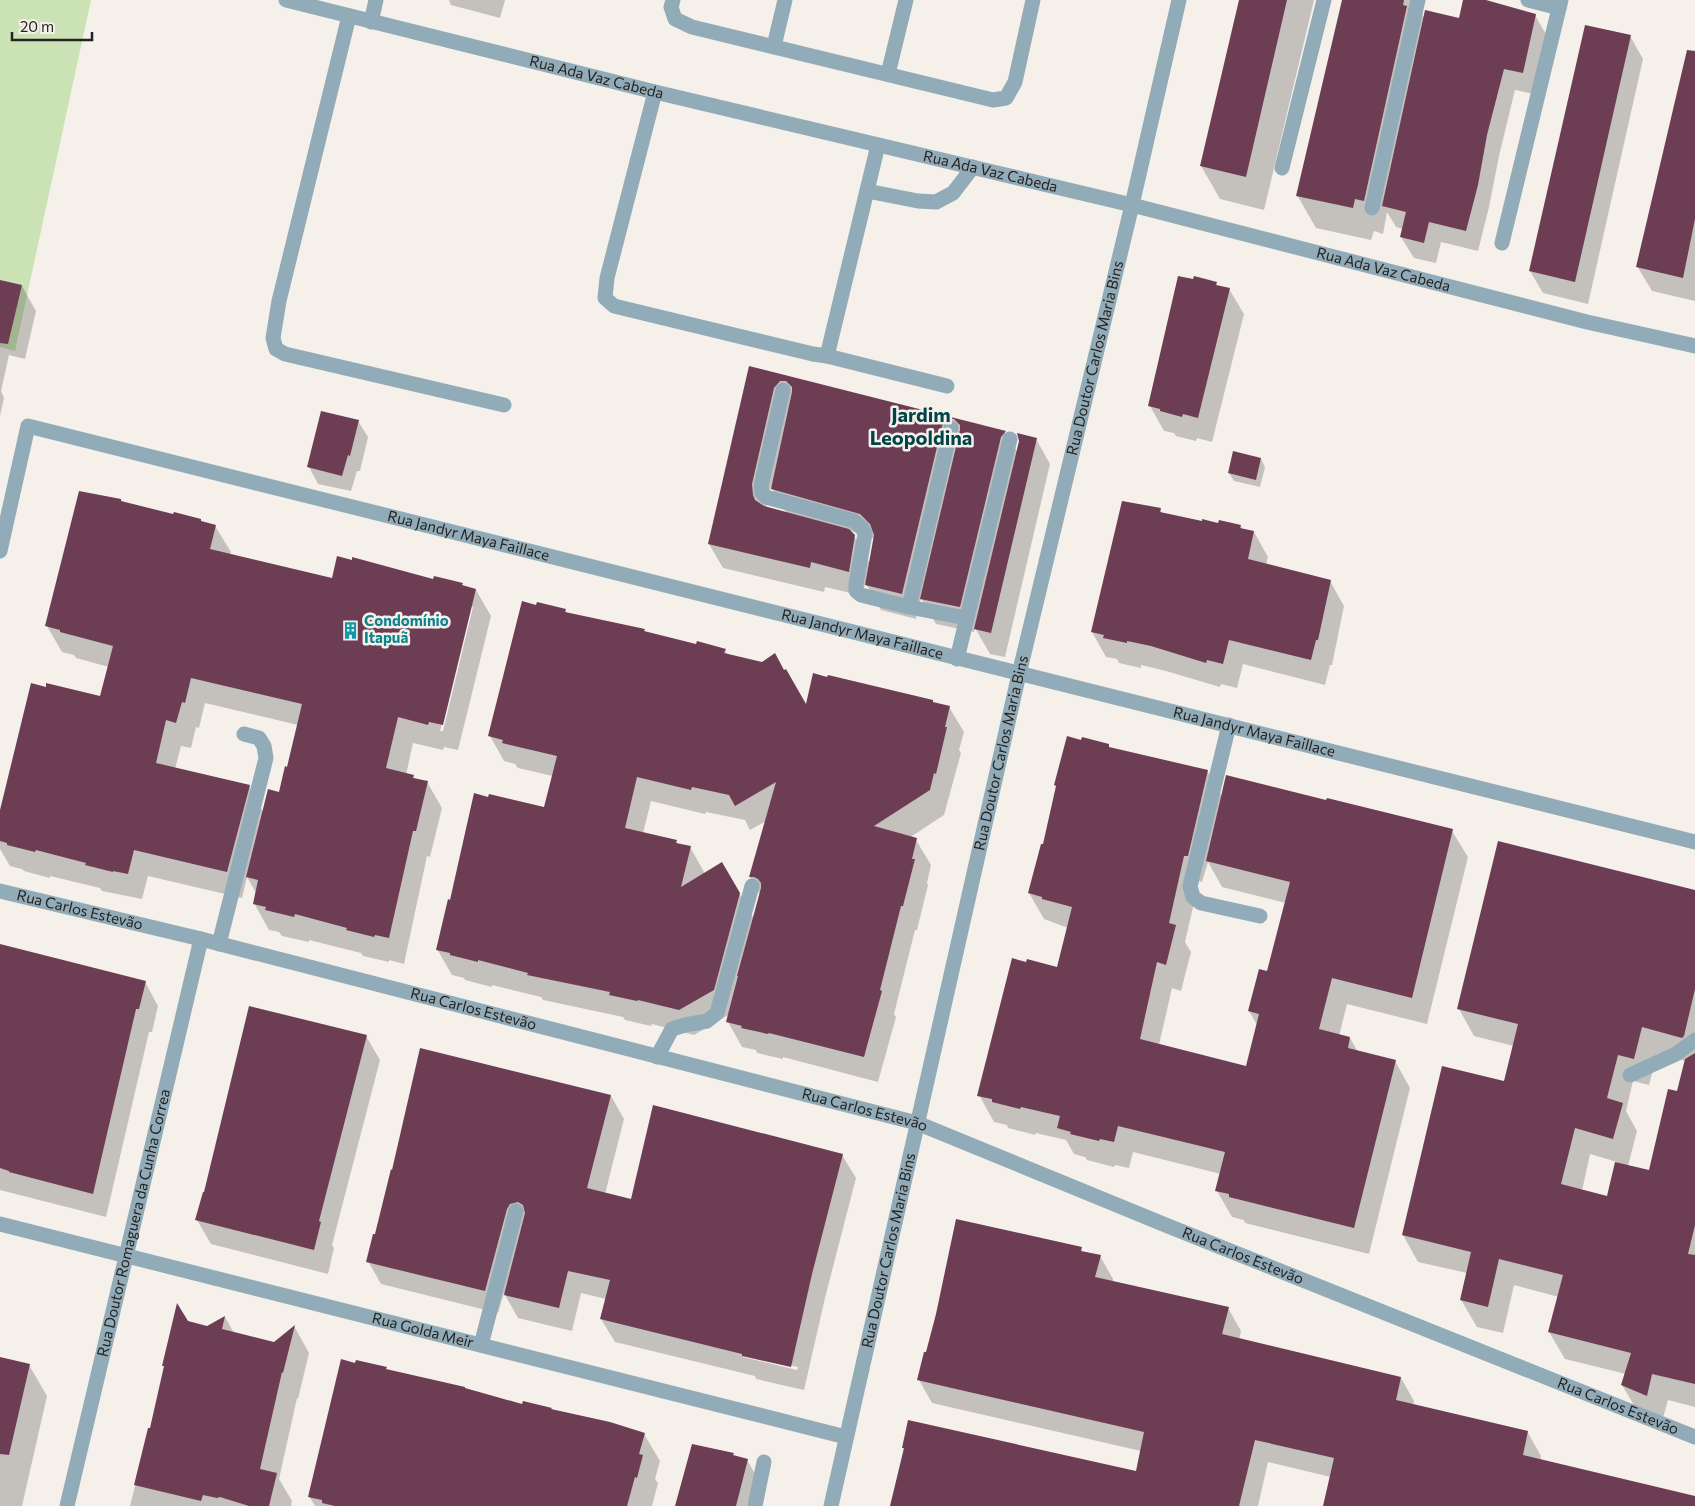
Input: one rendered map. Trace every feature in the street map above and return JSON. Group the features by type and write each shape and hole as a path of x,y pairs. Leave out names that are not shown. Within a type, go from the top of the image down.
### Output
{"street":[{"name":"Rua Ada Vaz Cabeda","path":"286,0 655,92 1132,205 1587,322 1695,346"},
{"path":"371,22 376,0"},
{"path":"673,0 671,7 675,18 692,27 994,100 1006,98 1015,82 1033,0"},
{"path":"774,46 785,0"},
{"path":"888,74 906,0"},
{"name":"Rua Doutor Carlos Maria Bins","path":"831,1506 1019,674 1132,205 1179,0"},
{"path":"1282,168 1324,0"},
{"path":"1372,208 1418,0"},
{"path":"1502,243 1560,4 1528,0"},
{"path":"349,16 279,302 273,338 276,349 285,354 504,405"},
{"path":"655,92 607,278 604,298 614,306 947,386"},
{"path":"827,356 878,145"},
{"path":"867,192 918,201 936,202 953,192 973,167"},
{"path":"783,390 761,486 762,493 766,497 854,521 862,528 865,534 856,584 856,591 861,595 966,618"},
{"name":"Rua Jandyr Maya Faillace","path":"0,551 28,426 1695,842"},
{"path":"909,607 951,428"},
{"path":"957,659 1010,439"},
{"path":"1229,725 1190,886 1193,898 1201,903 1260,916"},
{"path":"219,944 266,758 264,746 259,738 244,734"},
{"path":"657,1057 672,1029 708,1022 717,1013 752,886"},
{"name":"Rua Carlos Estevão","path":"0,891 201,939 917,1123 1168,1226 1695,1437"},
{"name":"Rua Doutor Romaguera da Cunha Correa","path":"67,1506 201,939"},
{"path":"1630,1075 1676,1054 1695,1040"},
{"path":"481,1345 516,1211"},
{"name":"Rua Golda Meir","path":"0,1224 846,1437"},
{"path":"756,1506 764,1462"}],"green space":[{"path":"0,0 91,0 15,351 0,347"}],"building":[{"path":"1239,0 1287,0 1246,177 1200,166"},
{"path":"1342,0 1404,0 1403,5 1407,6 1364,201 1355,199 1353,208 1296,196"},
{"path":"1463,0 1486,0 1536,14 1523,73 1504,69 1466,231 1429,222 1424,243 1400,237 1406,212 1382,206 1425,10 1459,18"},
{"path":"1585,25 1631,35 1575,282 1529,271"},
{"path":"1687,50 1695,51 1695,219 1683,278 1636,267"},
{"path":"1178,276 1193,279 1194,276 1217,282 1216,285 1230,288 1198,418 1183,414 1182,417 1148,406"},
{"path":"0,280 22,285 8,344 0,343"},
{"path":"749,366 1006,431 1001,437 960,607 920,599 960,430 960,425 954,419 948,419 942,426 902,594 865,585 874,535 870,524 860,514 771,489 792,392 792,387 786,381 780,381 774,388 752,484 753,495 755,500 764,506 849,529 855,535 849,572 811,562 810,568 708,544"},
{"path":"321,411 359,420 350,456 348,455 342,476 307,467"},
{"path":"1017,433 1037,438 991,633 974,629 1019,441"},
{"path":"1233,451 1261,458 1256,480 1228,473"},
{"path":"79,491 121,499 121,501 173,514 174,512 216,525 210,549 332,578 337,556 352,560 352,557 433,579 434,576 463,583 462,585 476,589 443,725 429,722 428,725 398,717 386,768 414,775 413,778 428,781 416,831 413,831 389,938 375,935 374,937 346,930 347,928 295,914 294,917 265,910 266,907 253,904 258,880 246,877 268,789 279,792 302,704 191,678 185,703 182,702 176,723 166,720 156,763 250,785 227,872 134,850 128,874 113,872 36,850 35,852 7,845 7,843 0,841 0,810 31,683 46,687 46,683 100,696 113,646 60,632 60,630 45,626"},
{"path":"1122,501 1161,508 1160,512 1202,521 1202,519 1218,523 1219,520 1241,525 1240,528 1254,531 1248,559 1331,580 1318,640 1316,640 1311,660 1229,640 1223,664 1207,660 1206,663 1151,646 1103,638 1104,635 1091,632"},
{"path":"522,601 536,605 537,602 566,609 565,612 645,629 644,631 696,644 697,641 726,649 724,653 762,662 775,653 806,704 813,673 933,700 933,702 950,706 936,774 934,773 930,790 874,826 917,838 912,859 915,859 903,906 901,906 880,990 882,991 864,1057 769,1033 741,1028 742,1026 726,1022 761,888 761,883 758,879 749,877 776,782 735,806 729,795 692,787 691,790 637,777 625,828 677,840 676,843 691,846 681,887 722,862 740,893 714,990 679,1010 609,995 610,992 527,975 528,973 436,950 448,899 450,900 474,793 488,797 489,794 544,807 557,756 502,743 503,740 488,736"},
{"path":"1067,736 1081,740 1082,737 1109,744 1109,747 1208,770 1188,856 1184,856 1169,923 1176,925 1166,965 1157,962 1140,1039 1246,1066 1259,1014 1248,1011 1259,969 1267,971 1290,882 1206,861 1226,775 1453,829 1412,998 1332,978 1319,1029 1350,1037 1348,1048 1396,1060 1354,1228 1229,1197 1229,1194 1215,1191 1225,1152 1118,1126 1114,1142 1100,1139 1099,1141 1070,1134 1071,1132 1057,1128 1060,1116 1021,1107 1020,1109 977,1096 1012,958 1026,962 1027,959 1057,967 1072,907 1028,893 1041,844 1043,844 1056,786 1054,785"},
{"path":"1498,841 1695,890 1695,989 1684,1036 1682,1038 1642,1027 1634,1059 1618,1055 1607,1098 1623,1103 1613,1139 1575,1128 1561,1184 1607,1196 1615,1162 1649,1170 1668,1089 1677,1091 1685,1059 1695,1053 1695,1225 1688,1254 1695,1255 1695,1384 1652,1374 1647,1396 1621,1385 1631,1353 1548,1332 1563,1275 1499,1259 1488,1307 1460,1300 1471,1252 1402,1235 1442,1066 1504,1081 1518,1024 1457,1009"},
{"path":"0,944 146,981 139,1009 136,1009 93,1194 0,1168"},
{"path":"249,1006 367,1035 319,1221 321,1222 314,1250 195,1220 204,1192"},
{"path":"420,1048 611,1095 587,1188 631,1199 653,1105 843,1154 812,1274 791,1367 600,1319 610,1280 568,1271 559,1308 504,1295 525,1213 523,1205 518,1202 510,1204 507,1209 485,1291 366,1262 392,1170"},
{"path":"956,1219 1082,1247 1081,1251 1101,1255 1095,1277 1229,1307 1222,1334 1401,1377 1396,1400 1528,1431 1523,1455 1695,1496 1695,1506 1323,1506 1334,1458 1255,1440 1239,1506 890,1506 904,1448 902,1448 908,1420 1136,1471 1144,1432 917,1380 936,1314"},
{"path":"177,1303 188,1321 207,1326 225,1316 222,1329 274,1342 295,1325 282,1372 260,1469 277,1473 269,1506 249,1506 220,1497 203,1495 201,1501 134,1485 148,1428 150,1428"},
{"path":"0,1357 30,1364 9,1455 0,1454"},
{"path":"341,1359 355,1363 356,1360 387,1367 386,1369 465,1387 522,1404 523,1401 610,1422 645,1433 639,1454 643,1455 627,1506 335,1506 322,1503 322,1500 308,1497"},
{"path":"692,1444 734,1453 733,1455 748,1459 736,1506 675,1506"}],"place":[{"name":"Condomínio Itapuã","path":"350,630"}],"district":[{"name":"Jardim Leopoldina","path":"921,426"}]}
